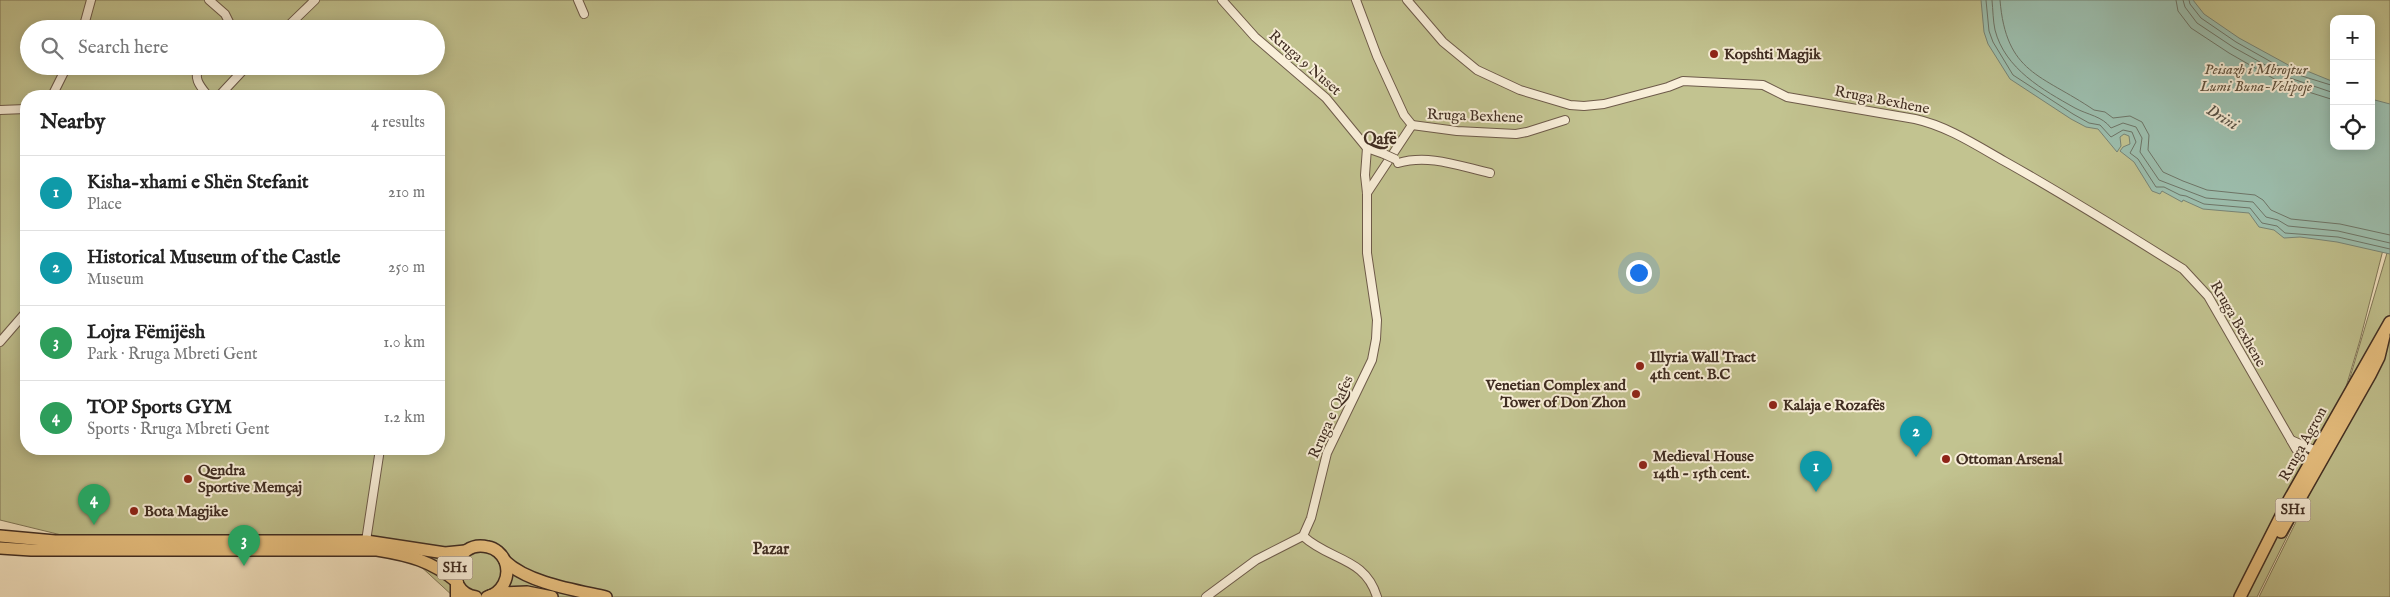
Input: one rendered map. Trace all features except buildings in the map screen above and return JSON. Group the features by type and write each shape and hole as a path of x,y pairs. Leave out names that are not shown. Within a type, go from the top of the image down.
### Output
{"highway":[{"path":"457,582 457,597"}],"main road":[{"name":"Rruga Agron","path":"2240,597 2321,452 2372,350 2388,328"},
{"name":"Rruga Agron","path":"2249,597 2314,465"},
{"name":"SH1","path":"0,536 55,541 366,541 445,553 465,551"},
{"name":"SH1","path":"476,597 461,590 454,571 457,560 465,551 473,546 491,547 515,570 523,574 558,586 606,597"},
{"name":"SH1","path":"0,548 31,550 376,550 415,558 442,569 457,582"},
{"path":"491,596 504,584 507,572 505,561"},
{"path":"491,596 526,592 552,597"}],"street":[{"path":"85,20 91,0"},
{"path":"209,0 225,14 227,20"},
{"path":"294,20 315,0"},
{"path":"578,0 584,14"},
{"name":"Rruga 9 Nuset","path":"1222,0 1255,37 1326,98 1367,148"},
{"path":"1356,0 1377,56 1401,110 1412,125 1367,193"},
{"name":"Rruga Bexhene","path":"1407,0 1443,42 1477,70 1520,90 1564,103 1584,106 1604,104 1668,87 1683,81 1763,85 1787,97 1915,119 1934,124 1958,135 2037,180 2183,269 2194,279 2215,307 2300,454 2314,465"},
{"path":"55,90 62,75"},
{"path":"195,75 196,80 204,90"},
{"path":"225,90 239,75"},
{"path":"0,110 20,109"},
{"name":"Rruga Bexhene","path":"1412,125 1457,131 1516,134 1565,120"},
{"path":"1367,148 1396,161 1428,159 1490,173"},
{"name":"Rruga e Qafes","path":"1303,536 1311,518 1327,453 1372,360 1375,350 1377,320 1367,253 1367,193 1365,176 1367,148"},
{"path":"0,342 20,319"},
{"path":"2291,440 2321,452"},
{"path":"366,541 379,455"},
{"path":"1206,597 1256,560 1303,536 1316,547 1362,569 1377,597"}],"green space":[{"path":"0,0 2045,0 2384,246 2360,340 2323,464 2257,597 454,597 393,541 86,541 0,520"},
{"name":"Peisazh i Mbrojtur Lumi Buna-Velipoje","path":"2050,0 2390,0 2390,243"},
{"path":"2390,243 2390,597 2259,597 2324,465"}],"water":[{"name":"Drini","path":"1981,0 2193,0 2204,14 2239,38 2292,67 2330,80 2330,150 2375,150 2375,100 2390,104 2390,254 2337,242 2300,237 2284,238 2274,230 2259,227 2249,213 2203,209 2183,200 2182,202 2162,191 2160,194 2152,191 2134,162 2120,151 2123,147 2130,144 2129,136 2124,134 2120,137 2121,146 2117,152 2098,129 2086,127 2071,119 2010,79 1988,44 1984,32"}],"place":[{"name":"Kopshti Magjik","path":"1714,54"},
{"name":"Illyria Wall Tract 4th cent. B.C","path":"1640,366"},
{"name":"Venetian Complex and Tower of Don Zhon","path":"1636,394"},
{"name":"Kalaja e Rozafës","path":"1773,405"},
{"name":"Historical Museum of the Castle","path":"1916,457"},
{"name":"Ottoman Arsenal","path":"1946,459"},
{"name":"Medieval House 14th - 15th cent.","path":"1643,465"},
{"name":"Qendra Sportive Memçaj","path":"188,479"},
{"name":"Kisha-xhami e Shën Stefanit","path":"1816,492"},
{"name":"Bota Magjike","path":"134,511"},
{"name":"TOP Sports GYM","path":"94,525"},
{"name":"Lojra Fëmijësh","path":"244,566"}],"district":[{"name":"Qafë","path":"1380,140"},
{"name":"Pazar","path":"771,550"}]}
